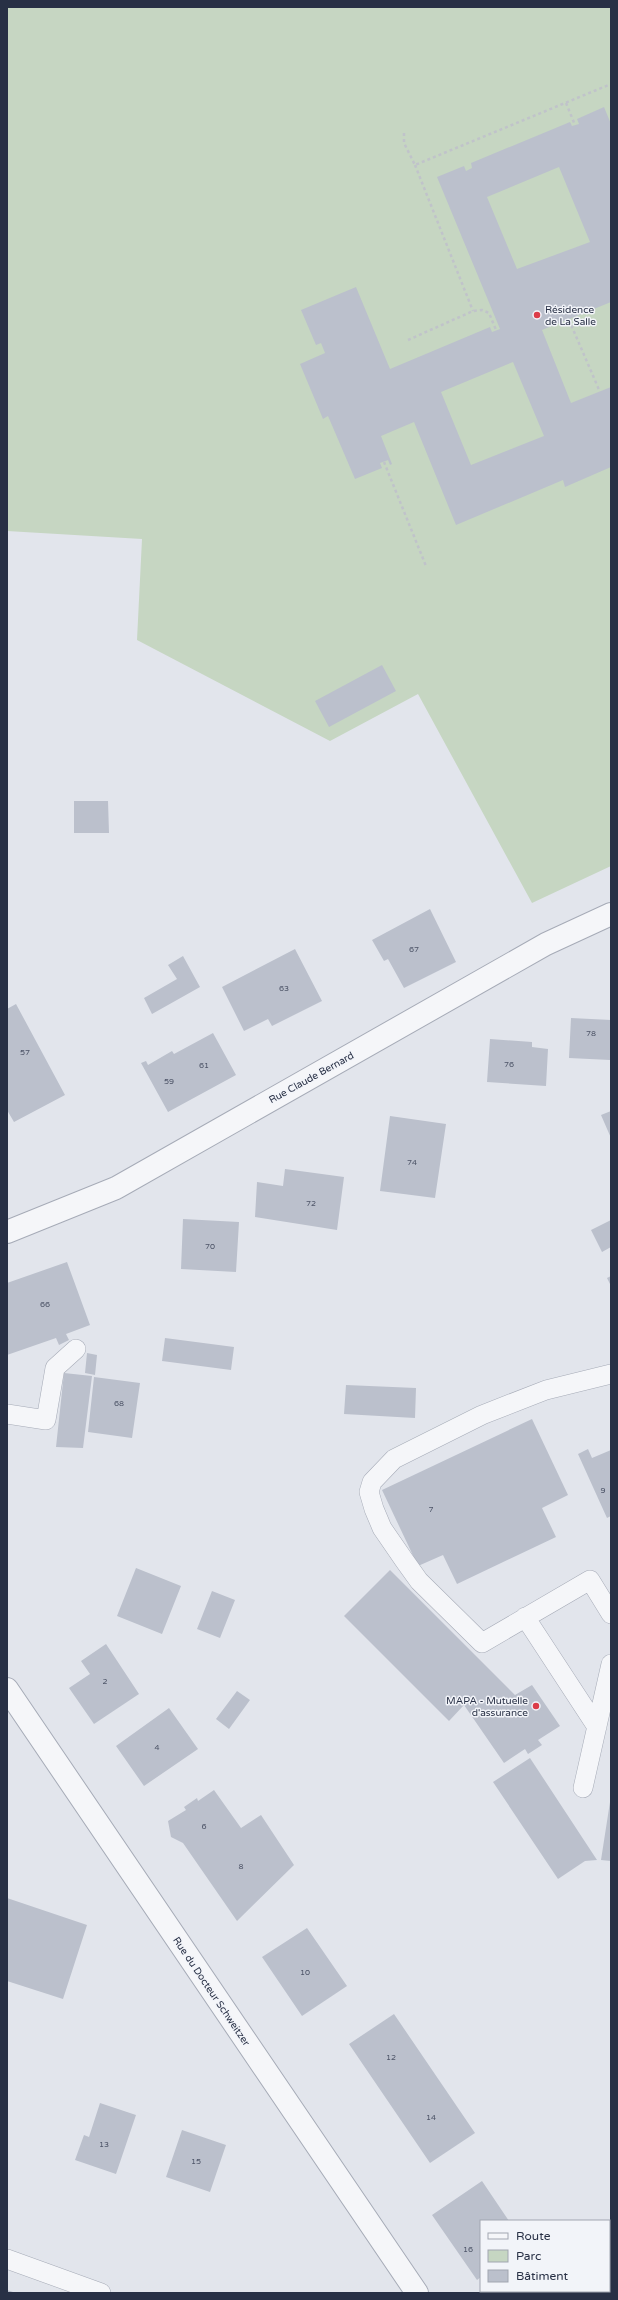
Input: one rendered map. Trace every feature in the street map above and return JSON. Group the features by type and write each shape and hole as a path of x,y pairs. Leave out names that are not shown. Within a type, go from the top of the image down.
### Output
{"street":[{"name":"Rue Claude Bernard","path":"7,1232 116,1188 546,944 611,914"},
{"name":"Rue du Docteur Schweitzer","path":"7,1689 417,2293"}],"lane":[{"path":"7,1414 46,1420 55,1368 76,1349"},
{"path":"611,1374 546,1390 482,1415 394,1459 372,1482 369,1492 382,1528 419,1581 482,1643 590,1580 611,1614"},
{"path":"526,1617 597,1727"},
{"path":"583,1788 611,1664"},
{"path":"7,2259 101,2293"}],"path":[{"path":"415,166 611,84"},
{"path":"566,103 576,125"},
{"path":"404,133 404,143 415,166 473,311"},
{"path":"408,340 473,311 482,310 489,313 496,330"},
{"path":"569,320 600,392"},
{"path":"384,462 426,566"}],"green space":[{"path":"7,7 611,7 611,866 532,903 418,694 330,741 137,640 142,539 7,531"}],"building":[{"name":"Résidence de La Salle","path":"604,107 611,124 611,302 542,330 571,403 611,387 611,467 565,487 563,480 456,525 414,422 381,436 392,464 390,465 388,460 380,463 382,468 355,479 328,416 323,419 300,364 325,353 321,343 316,345 301,310 356,287 390,369 490,327 492,332 500,329 437,177 464,166 466,171 472,168 471,163 570,122 572,126 579,124 577,119","holes":["559,167 590,242 517,269 487,197","513,362 544,436 471,465 441,392"]},
{"path":"382,665 396,691 329,727 315,701"},
{"path":"74,801 108,801 109,833 74,833"},
{"path":"430,909 456,962 404,988 388,959 384,961 372,940"},
{"path":"295,949 322,1001 272,1026 268,1019 244,1031 222,987"},
{"path":"183,956 200,987 152,1014 144,998 177,979 168,965"},
{"path":"16,1004 65,1095 14,1122 7,1110 7,1009"},
{"path":"571,1018 611,1020 610,1060 569,1058"},
{"path":"213,1033 236,1075 168,1112 141,1063 146,1061 148,1065 172,1051 174,1054"},
{"path":"490,1039 532,1042 532,1047 548,1049 546,1086 487,1082"},
{"path":"611,1111 611,1138 601,1115"},
{"path":"390,1116 446,1124 435,1198 380,1191"},
{"path":"285,1169 344,1177 337,1230 255,1217 257,1182 283,1186"},
{"path":"183,1219 239,1222 236,1272 181,1269"},
{"path":"611,1220 611,1247 602,1252 591,1230"},
{"path":"67,1262 90,1325 66,1334 69,1340 59,1345 56,1338 7,1355 7,1283"},
{"path":"611,1276 611,1286 607,1278"},
{"path":"165,1338 234,1347 231,1370 162,1361"},
{"path":"87,1353 97,1355 95,1375 85,1373"},
{"path":"64,1373 92,1376 83,1448 56,1447"},
{"path":"94,1377 140,1383 132,1438 88,1432"},
{"path":"346,1385 416,1388 415,1418 344,1414"},
{"path":"532,1419 568,1495 542,1508 556,1537 457,1584 443,1555 418,1566 382,1490"},
{"path":"588,1449 592,1458 611,1450 611,1516 607,1518 578,1454"},
{"path":"136,1568 181,1586 162,1634 117,1616"},
{"path":"390,1570 515,1695 532,1685 560,1726 538,1740 542,1745 528,1754 525,1749 504,1763 464,1705 449,1721 344,1616"},
{"path":"212,1591 235,1600 220,1638 197,1629"},
{"path":"106,1644 139,1694 94,1724 69,1688 90,1674 81,1661"},
{"path":"237,1691 250,1700 229,1729 216,1719"},
{"path":"169,1708 198,1749 144,1786 116,1746"},
{"path":"530,1758 597,1860 585,1861 558,1879 493,1782"},
{"path":"214,1790 241,1828 261,1815 294,1865 237,1921 183,1843 171,1837 168,1821 186,1810 184,1807 197,1798 198,1801"},
{"path":"611,1802 611,1861 601,1860"},
{"path":"7,1898 87,1925 63,1999 7,1981"},
{"path":"307,1928 347,1986 302,2016 262,1957"},
{"path":"394,2014 475,2133 430,2163 349,2044"},
{"path":"100,2103 136,2115 116,2174 75,2160 84,2135 89,2137"},
{"path":"182,2130 226,2145 210,2192 166,2177"},
{"path":"482,2181 508,2220 480,2220 480,2278 477,2280 432,2215"},
{"path":"7,2290 16,2293 7,2293"}],"place":[{"name":"Résidence de La Salle","path":"537,315"},
{"name":"MAPA - Mutuelle d'assurance","path":"536,1706"}]}
